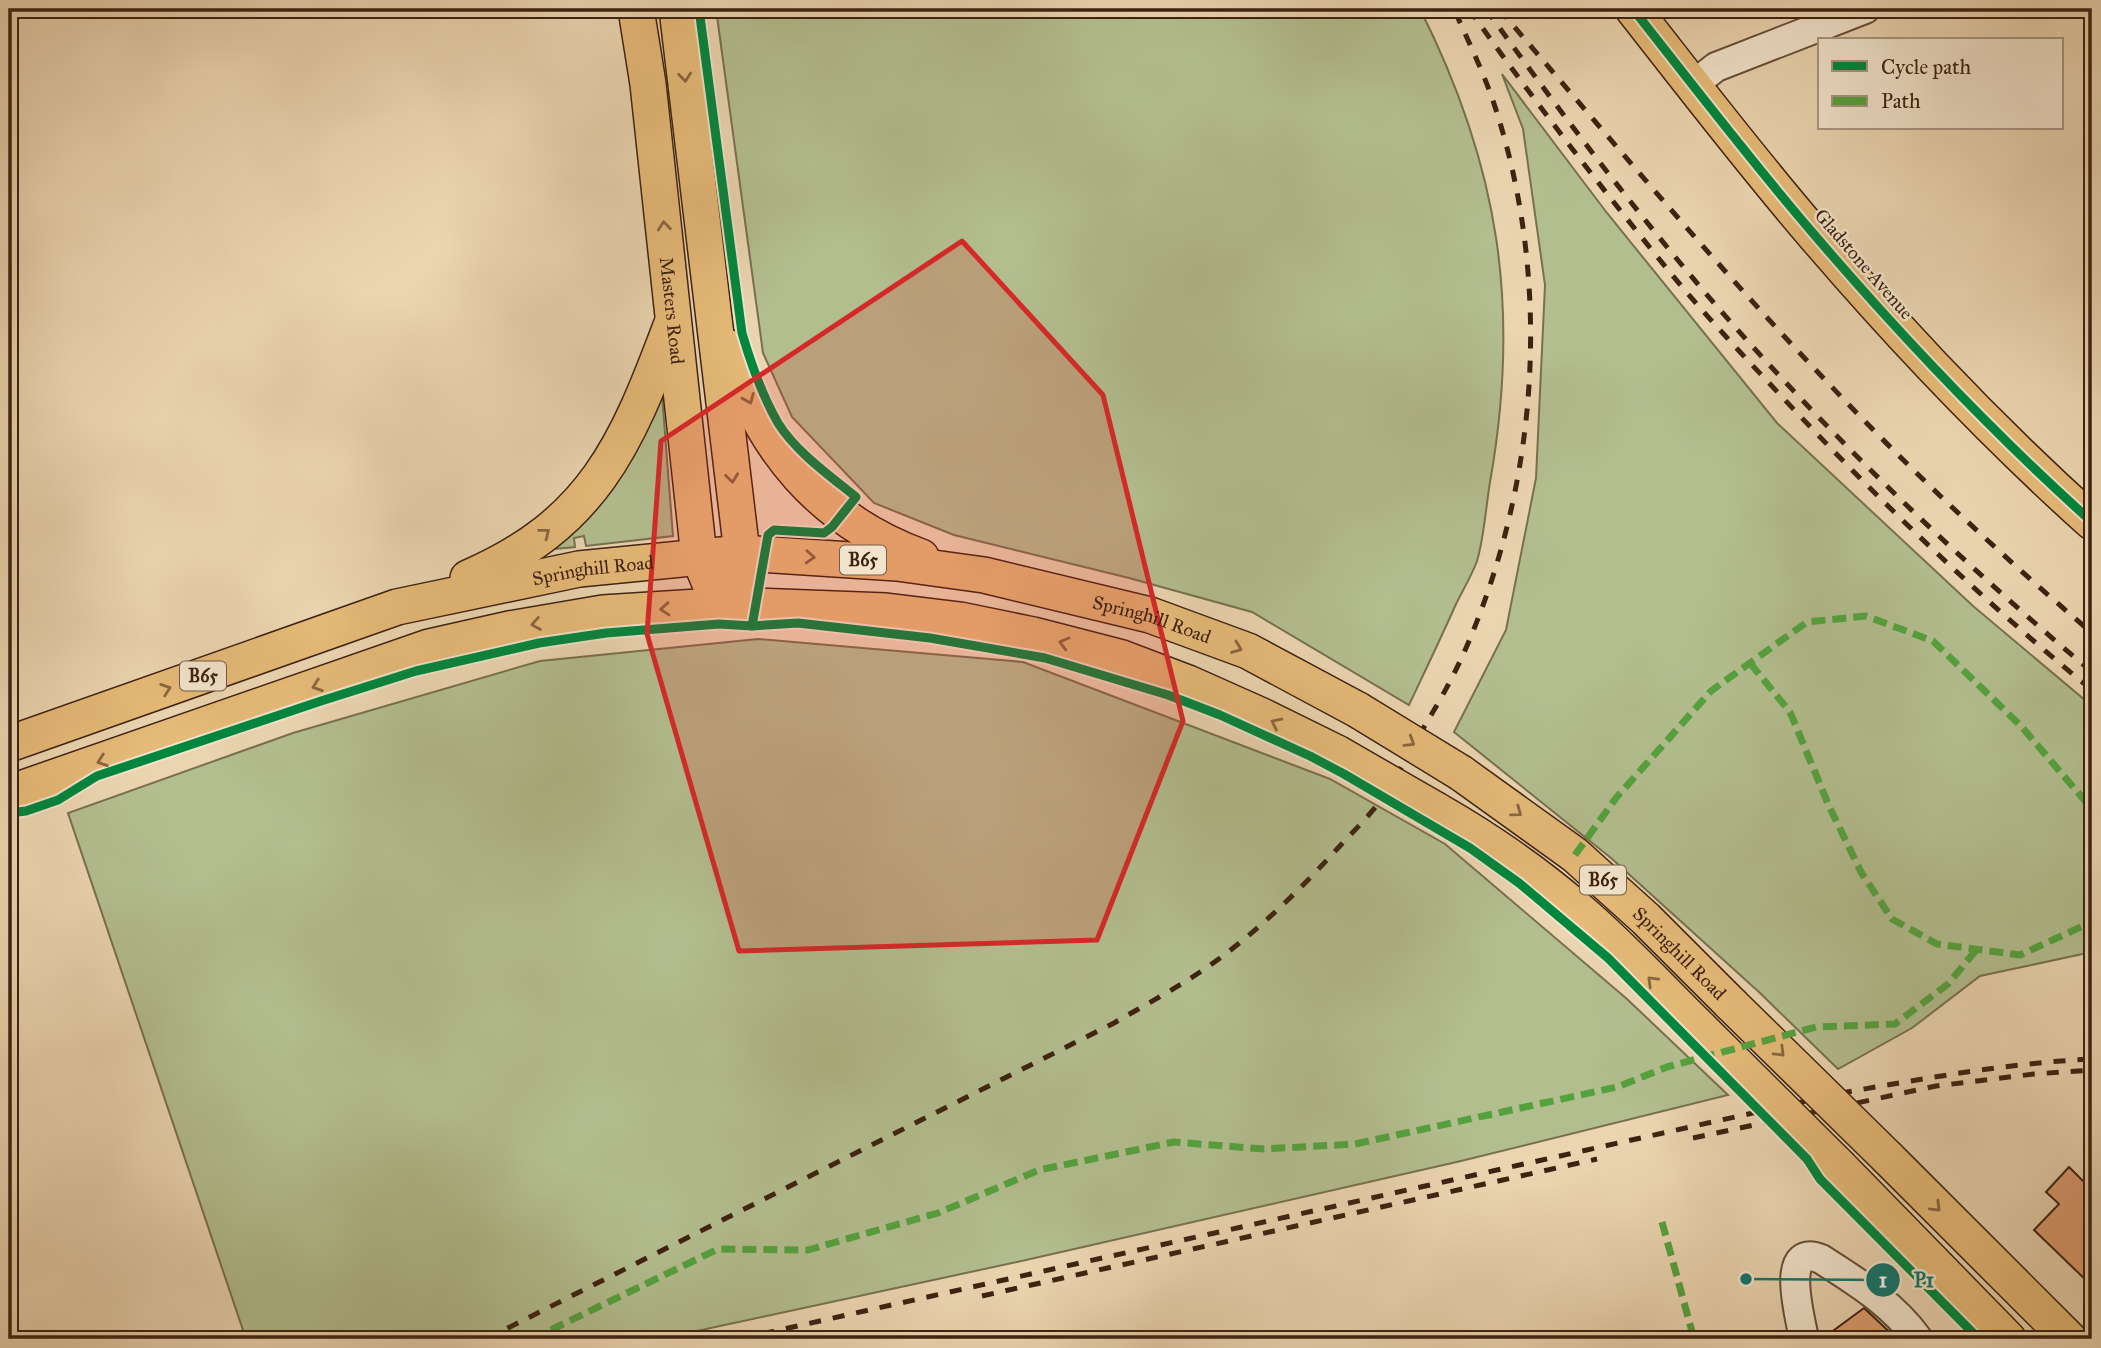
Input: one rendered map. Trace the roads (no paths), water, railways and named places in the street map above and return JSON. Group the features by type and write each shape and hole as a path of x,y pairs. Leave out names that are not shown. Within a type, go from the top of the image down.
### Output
{"main road":[{"name":"Masters Road","path":"636,9 648,84 700,565 710,586 728,605 740,579 742,553 677,9"},
{"name":"Gladstone Avenue","path":"1633,9 1811,232 1892,324 2092,522"},
{"path":"706,264 751,405 790,467 824,500 888,542 918,556 984,575"},
{"path":"397,607 512,556 547,532 581,501 624,441 646,395 674,318"},
{"name":"Springhill Road","path":"9,744 397,607 579,569 742,553 897,563 984,575 1150,615 1248,652 1358,710 1461,773 1575,855 1646,919 2069,1339"},
{"name":"Springhill Road","path":"9,793 429,647 590,615 728,605 886,611 960,620 1122,658 1188,683 1337,753 1465,826 1529,870 1582,913 1700,1028 2008,1339"}],"street":[{"path":"1693,85 1716,67 1865,9"},
{"path":"1804,1339 1794,1274 1799,1262 1812,1256 1873,1292 1897,1314 1918,1339"}],"railway":[{"path":"486,1339 1114,1023 1172,989 1224,955 1275,912 1378,804 1451,679 1466,648 1490,584 1509,519 1522,452 1529,384 1530,315 1525,247 1514,179 1493,100 1454,9"},
{"path":"1469,9 1617,206 1680,285 1731,342 1808,425 1926,543 2007,618 2092,690"},
{"path":"1486,9 1629,200 1689,274 1763,358 1853,452 1946,543 2092,672"},
{"path":"1499,9 1704,247 1831,386 1958,513 2092,633"},
{"path":"739,1339 1847,1092 1938,1076 2092,1059"},
{"path":"1693,1138 1936,1086 2092,1070"},
{"path":"982,1296 1597,1159"}],"place":[{"name":"P1","path":"1746,1279"}]}
